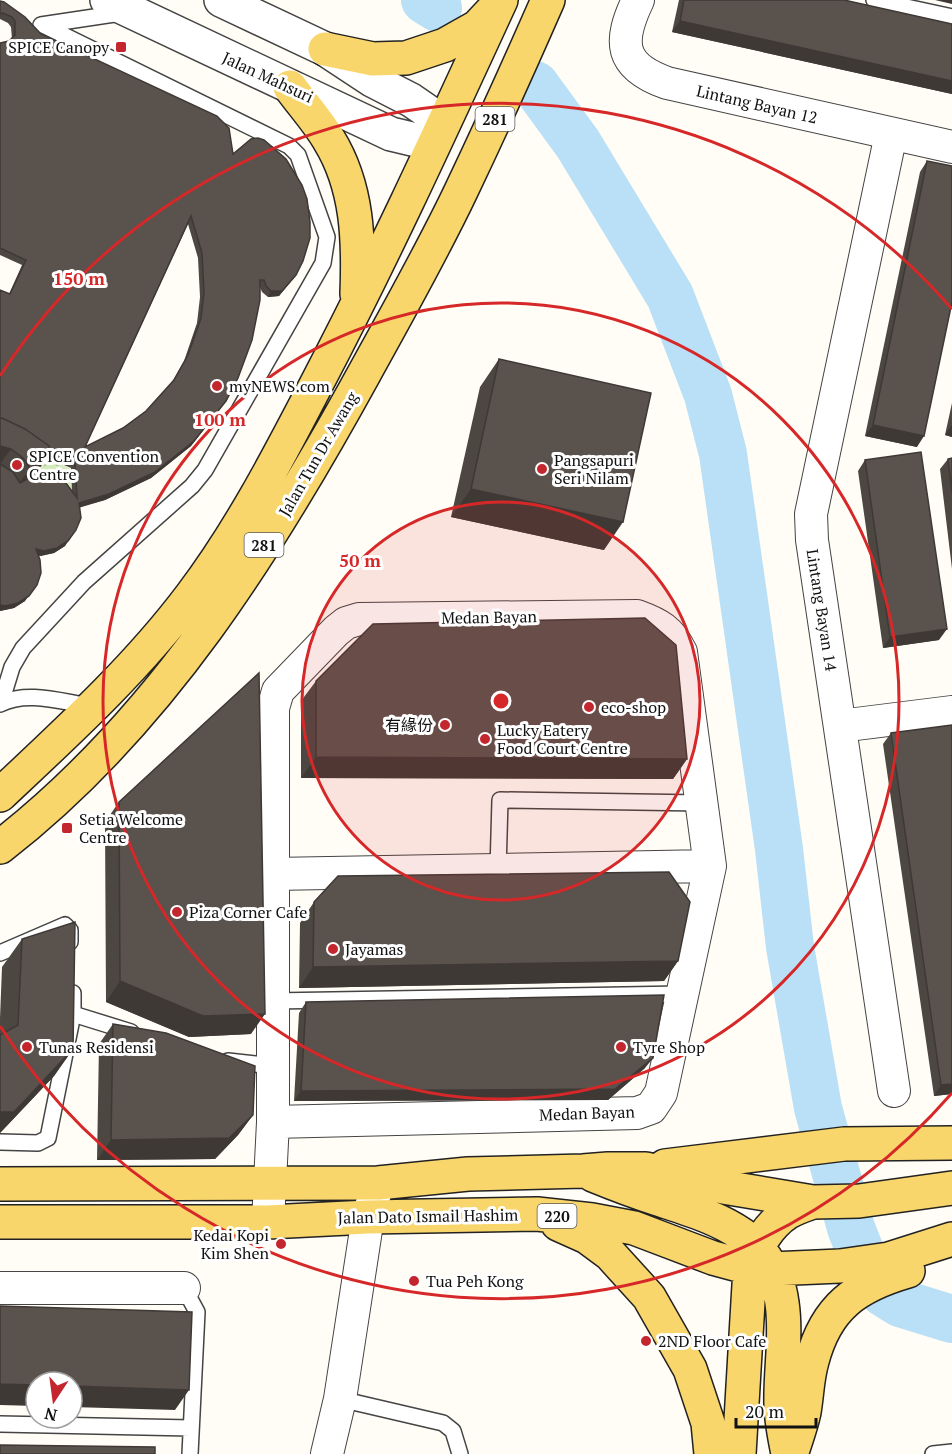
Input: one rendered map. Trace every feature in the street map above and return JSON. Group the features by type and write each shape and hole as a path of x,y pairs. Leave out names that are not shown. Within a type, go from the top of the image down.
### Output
{"main road":[{"name":"Jalan Tun Dr Awang","path":"0,847 99,758 160,690 215,618 313,468 460,193 548,0"},
{"path":"325,50 373,59 406,58 445,45 477,27 509,1"},
{"name":"Jalan Tun Dr Awang","path":"0,795 147,651 192,595 224,548 269,476 357,307 509,1"},
{"path":"290,87 330,140 345,173 356,211 357,307"},
{"path":"443,135 461,173 460,193"},
{"path":"646,1169 844,1144 952,1143"},
{"name":"Jalan Dato Ismail Hashim","path":"0,1184 378,1183 468,1174 646,1169 723,1186 820,1202 859,1201 952,1188"},
{"path":"583,1172 632,1191 713,1217 729,1225 759,1261 782,1302 781,1406 790,1454"},
{"path":"739,1454 759,1261 780,1218 789,1212 820,1202"},
{"path":"537,1214 586,1237 610,1254 649,1297 690,1369 708,1423 711,1454"},
{"name":"Jalan Dato Ismail Hashim","path":"0,1222 268,1222 368,1217 537,1214 592,1220 634,1228 714,1258 759,1261 851,1277 892,1267 952,1239"},
{"path":"892,1267 952,1258"},
{"path":"790,1454 804,1414 811,1362 824,1329 848,1298 851,1277"}],"street":[{"path":"221,0 325,50 372,80 411,100 443,135"},
{"name":"Lintang Bayan 12","path":"638,0 626,33 627,52 635,66 648,76 667,83 952,147"},
{"name":"Jalan Mahsuri","path":"118,6 391,134 443,135"},
{"name":"Lintang Bayan 14","path":"891,134 812,514 812,540 894,1091"},
{"name":"Medan Bayan","path":"268,1222 273,1122 273,708 278,691 336,631 346,623 358,619 637,616 658,624 674,638 681,652 710,866 661,1093 651,1108 637,1113 273,1122"},
{"path":"840,726 952,712"},
{"path":"273,874 710,866"},
{"path":"327,1454 340,1398 368,1217 378,1183"},
{"path":"0,1288 184,1288"}],"lane":[{"path":"874,0 952,17"},
{"path":"26,27 43,25 118,6"},
{"path":"0,704 12,667 23,648 84,582 192,486 205,470 323,263 327,237 298,155 289,146 43,25"},
{"path":"0,704 12,698 24,696 93,706"},
{"path":"498,870 500,800 701,803"},
{"path":"0,953 65,925 70,930 71,962"},
{"path":"0,1142 38,1143 48,1138 74,1014 72,982"},
{"path":"273,1000 682,994"},
{"path":"74,1014 149,1037"},
{"path":"213,1057 273,1066"},
{"path":"184,1288 197,1312 190,1454"},
{"path":"340,1398 443,1423 453,1431 460,1454"},
{"path":"0,1424 192,1428"},
{"path":"933,1454 952,1452"}],"green space":[{"path":"0,436 71,469 73,504 25,483"}],"building":[{"path":"684,0 844,0 952,24 952,81 680,21"},
{"path":"0,1 25,17 41,34 217,116 229,128 233,154 251,139 264,140 286,159 302,185 307,199 310,222 310,238 296,275 282,291 271,291 264,280 260,280 260,300 252,340 238,378 226,401 194,441 155,472 109,494 79,503 81,518 68,541 57,548 44,551 36,549 41,573 37,585 29,596 18,603 5,606 0,605 0,464 13,472 20,483 41,475 54,477 66,483 77,498 75,463 50,452 49,446 25,429 0,419 0,290 10,294 26,260 0,248 0,43 9,41 15,35 15,21 12,17 0,14","holes":["191,216 202,253 204,292 201,318 188,355 174,380 146,411 123,428 85,447"]},
{"path":"927,161 952,166 952,302 924,436 873,425"},
{"name":"Pangsapuri Seri Nilam","path":"499,359 651,393 623,522 471,489"},
{"path":"0,419 25,429 49,446 50,452 47,457 30,468 23,458 11,449 0,446"},
{"path":"921,452 947,629 890,637 865,460"},
{"path":"952,458 952,493 948,459"},
{"name":"Lucky Eatery Food Court Centre","path":"645,618 676,645 687,759 316,757 316,681 373,624"},
{"name":"Piza Corner Cafe","path":"259,673 265,1014 203,1016 120,981 119,802"},
{"path":"952,725 952,1084 941,1085 891,733"},
{"path":"669,872 690,902 678,961 313,967 314,902 338,876"},
{"name":"Tunas Residensi","path":"75,922 73,1049 14,1112 0,1112 0,1035 18,1025 22,939"},
{"path":"664,995 653,1058 615,1089 301,1091 306,1002"},
{"path":"113,1024 166,1033 255,1066 253,1115 229,1138 111,1140"},
{"path":"0,1306 192,1312 189,1390 84,1386 84,1370 24,1370 24,1385 0,1384"},
{"path":"0,1445 155,1447 155,1454 0,1454"}],"waterway":[{"path":"425,0 438,8"},
{"path":"535,85 578,144 670,296 708,395 723,454 779,849 790,947 818,1108 851,1228 869,1274 884,1293 900,1303 952,1319"},
{"path":"901,1323 907,1305"}],"place":[{"name":"SPICE Canopy","path":"121,47"},
{"name":"myNEWS.com","path":"217,386"},
{"name":"SPICE Convention Centre","path":"17,465"},
{"name":"Pangsapuri Seri Nilam","path":"542,469"},
{"name":"eco-shop","path":"589,707"},
{"name":"有緣份","path":"445,725"},
{"name":"Lucky Eatery Food Court Centre","path":"485,739"},
{"name":"Setia Welcome Centre","path":"67,828"},
{"name":"Piza Corner Cafe","path":"177,912"},
{"name":"Jayamas","path":"333,949"},
{"name":"Tunas Residensi","path":"27,1047"},
{"name":"Tyre Shop","path":"621,1047"},
{"name":"Kedai Kopi Kim Shen","path":"281,1244"},
{"name":"Tua Peh Kong","path":"414,1281"},
{"name":"2ND Floor Cafe","path":"646,1341"}]}
